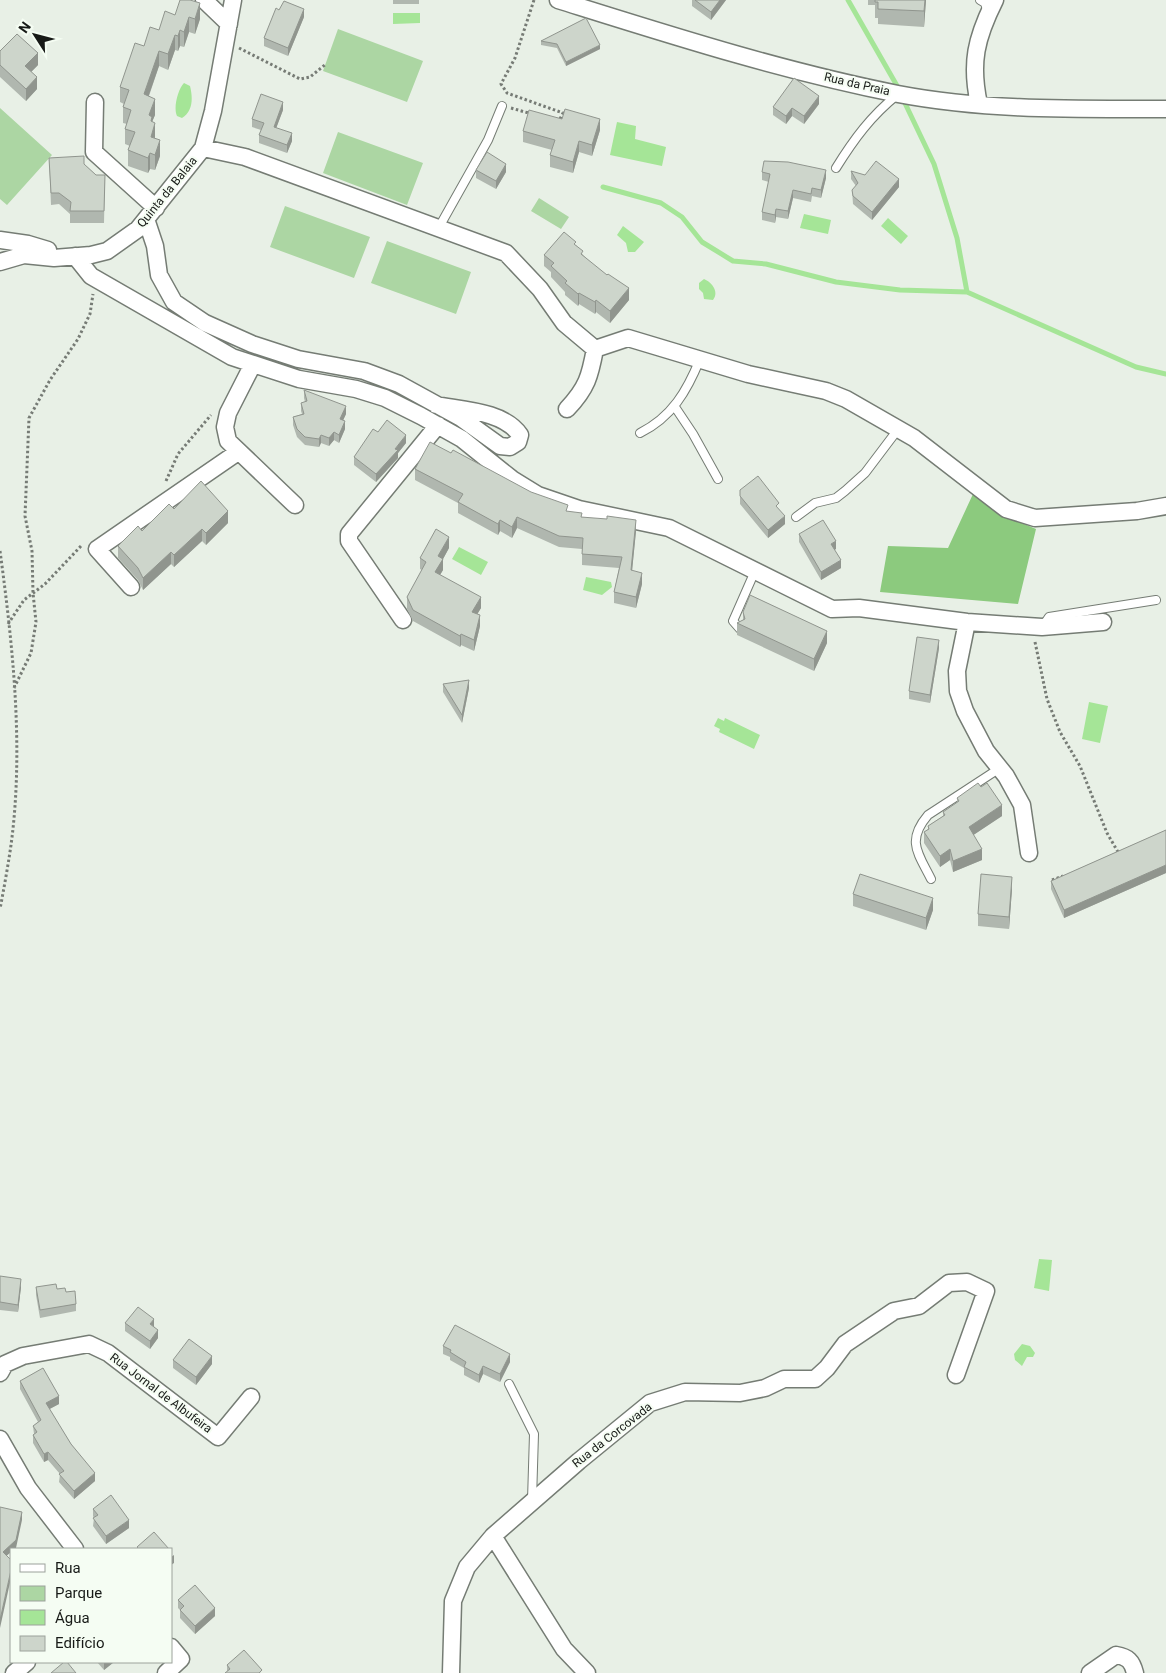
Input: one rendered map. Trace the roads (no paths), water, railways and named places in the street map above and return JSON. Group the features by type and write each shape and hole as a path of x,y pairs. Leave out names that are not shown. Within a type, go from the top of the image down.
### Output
{"street":[{"path":"204,0 229,24"},
{"name":"Quinta da Balaia","path":"0,262 24,255 54,258 91,255 107,251 138,229 203,148 214,111 233,0"},
{"name":"Rua da Praia","path":"558,0 775,66 903,94 1023,109 1166,109"},
{"path":"979,104 974,79 974,58 988,4"},
{"path":"95,102 94,152 151,213 159,275 174,302 205,323 252,344 298,359 364,371 399,384 436,405"},
{"path":"203,148 244,158 506,253 540,289 564,323 595,348"},
{"name":"Quinta da Balaia","path":"0,240 28,244 75,256"},
{"path":"75,256 91,276 194,337 232,357 299,379 356,388 385,398 462,439 512,479 538,495 579,509 669,528 832,609 894,612 1038,632 1103,622"},
{"path":"595,348 628,338 748,374 826,391 866,408 899,428 1006,509 1035,518 1128,512 1166,506"},
{"path":"567,409 583,393 592,367 595,348"},
{"path":"253,364 228,412 225,427 228,441 295,506"},
{"path":"403,620 349,541 349,534 438,425"},
{"path":"131,587 97,549 238,452"},
{"path":"967,622 958,671 958,691 965,711 986,751 1000,768 1022,805 1029,853"},
{"name":"Rua da Corcovada","path":"451,1673 453,1602 467,1567 493,1536 650,1403 685,1392 740,1393 765,1388 784,1379 815,1379 828,1368 844,1344 871,1325 894,1311 919,1306 949,1283 967,1282 986,1291 956,1375"},
{"name":"Rua Jornal de Albufeira","path":"0,1373 5,1364 24,1356 89,1344 108,1352 218,1437 252,1397"},
{"path":"0,1440 28,1488 74,1548"},
{"path":"493,1536 564,1649 587,1673"},
{"path":"166,1673 181,1659 172,1649"},
{"path":"1090,1673 1116,1655 1126,1657 1132,1662 1135,1673"},
{"path":"14,1673 26,1663"}],"lane":[{"path":"836,168 859,131 880,108 903,94"},
{"path":"438,229 488,140 502,106"},
{"path":"640,433 655,426 675,407 690,384 700,359"},
{"path":"675,407 693,434 718,479"},
{"path":"796,518 815,503 836,498 845,491 865,473 899,428"},
{"path":"740,629 732,621 755,571"},
{"path":"1038,632 1049,616 1156,600"},
{"path":"931,879 916,848 916,831 928,815 1000,768"},
{"path":"509,1384 534,1434 532,1502"}],"water":[{"path":"393,13 420,13 420,23 393,24"},
{"path":"184,83 190,86 192,100 188,112 182,118 177,116 176,104 178,94"},
{"path":"617,122 636,126 635,139 666,147 662,166 610,155"},
{"path":"804,214 831,220 828,234 800,228"},
{"path":"888,218 908,236 901,244 881,226"},
{"path":"623,226 644,242 635,252 628,252 626,243 617,235"},
{"path":"704,279 714,288 715,297 713,300 704,299 703,293 699,289 699,283"},
{"path":"459,547 488,562 481,575 452,559"},
{"path":"586,577 611,582 612,587 602,595 583,590"},
{"path":"1089,702 1108,706 1100,743 1082,739"},
{"path":"718,718 724,721 725,718 760,735 754,749 719,732 720,729 714,726"},
{"path":"1039,1259 1052,1260 1049,1291 1034,1288"},
{"path":"1022,1344 1030,1346 1035,1353 1033,1357 1027,1357 1022,1366 1015,1360 1014,1354"}],"waterway":[{"path":"848,0 900,91"},
{"path":"903,99 934,164 957,238 967,292 1136,367 1166,374"},
{"path":"603,187 661,203 682,217 702,242 733,261 766,264 836,282 900,290 967,292"}]}
